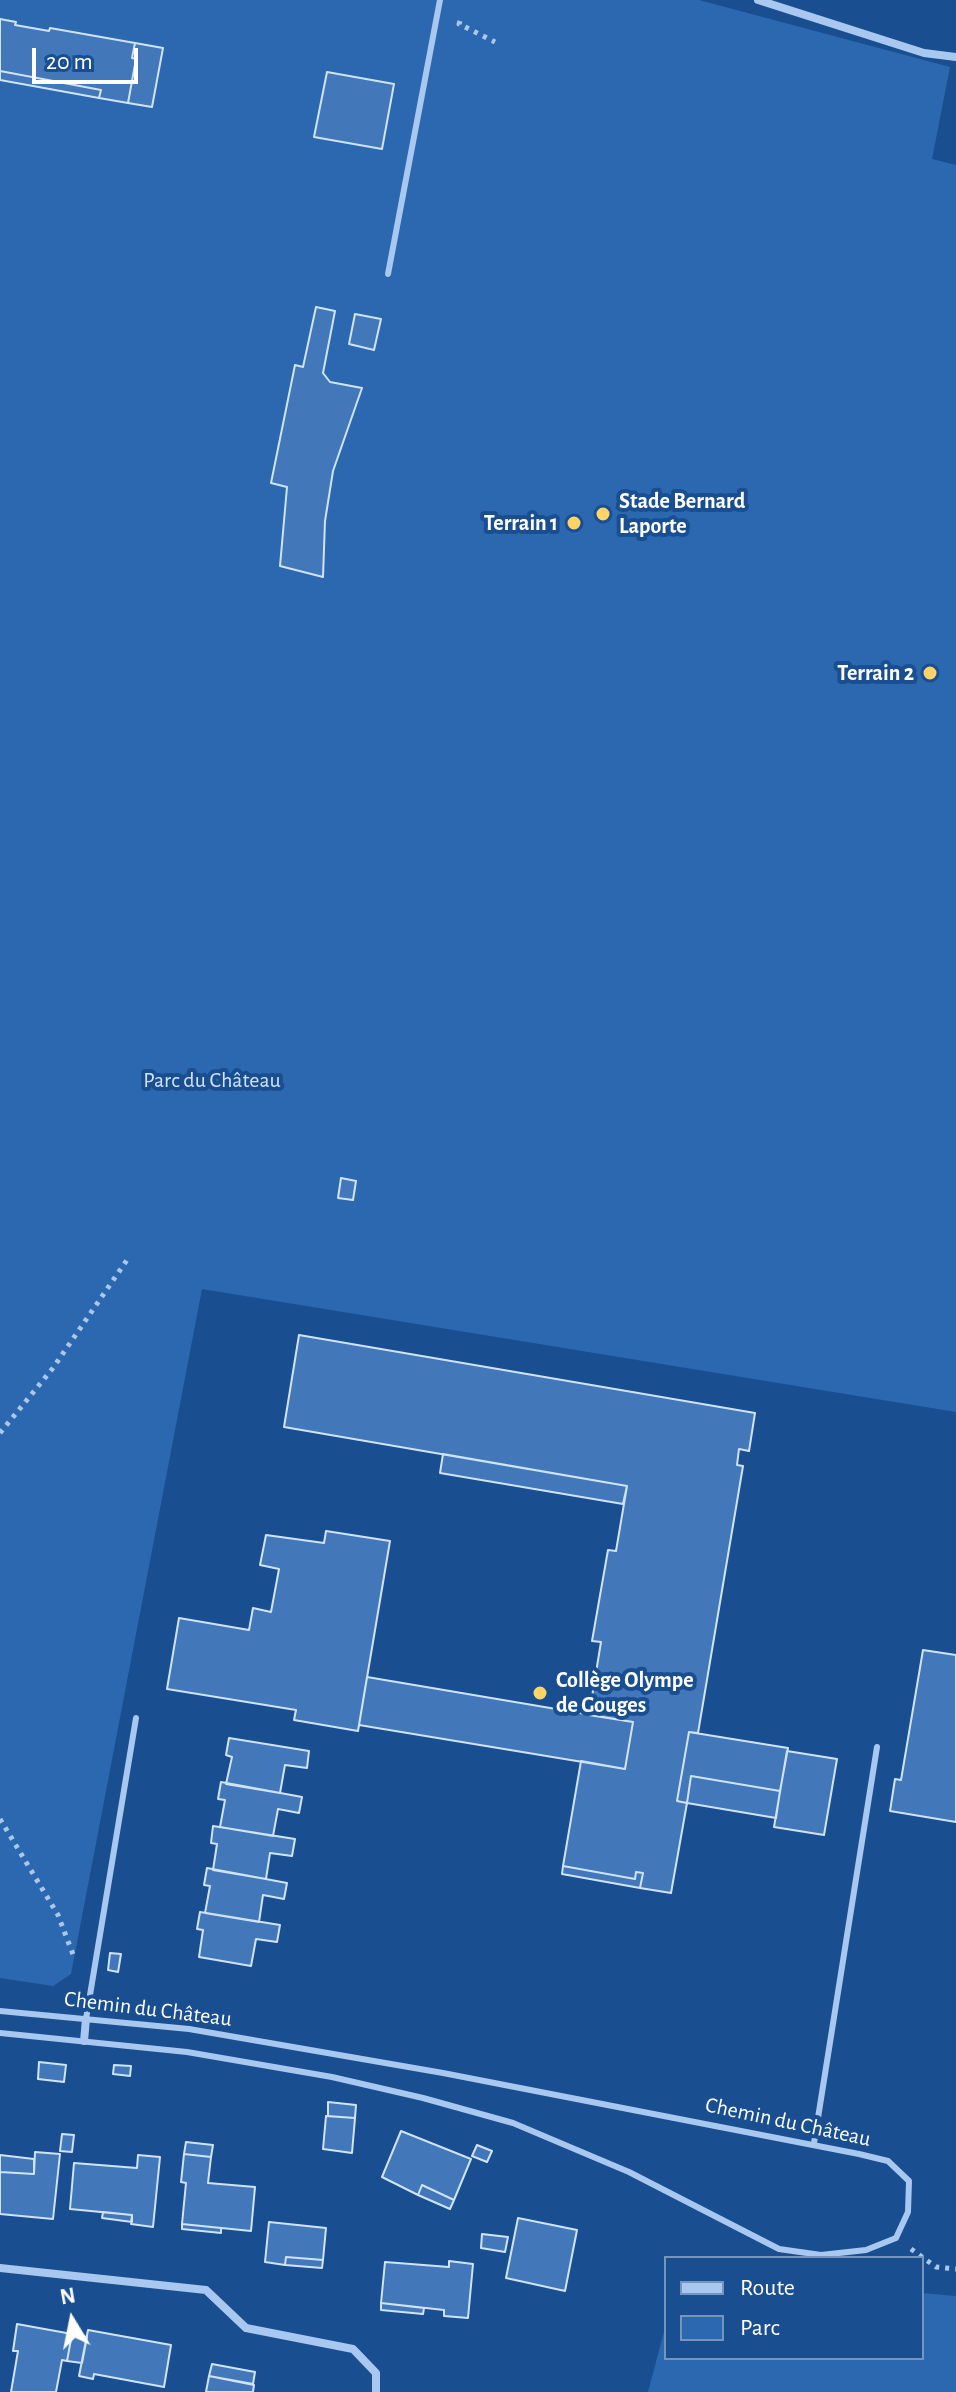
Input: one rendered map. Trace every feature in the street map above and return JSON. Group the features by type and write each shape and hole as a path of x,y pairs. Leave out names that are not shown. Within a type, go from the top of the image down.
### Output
{"street":[{"path":"758,0 924,53 956,57"},
{"path":"84,2041 86,2019"},
{"path":"0,2268 206,2290 246,2328 353,2349 376,2373 376,2392"}],"lane":[{"path":"388,274 440,0"},
{"path":"86,2019 136,1718"},
{"path":"814,2143 877,1747"},
{"name":"Chemin du Château","path":"0,2011 189,2029 814,2143 888,2161 909,2181 908,2212 896,2238 866,2250 821,2255 779,2249 629,2172 513,2123 423,2098 332,2077 187,2052 0,2033"}],"path":[{"path":"461,11 459,24 495,42"},
{"path":"0,1433 53,1368 127,1260"},
{"path":"0,1819 58,1915 89,1999"},
{"path":"896,2238 921,2256"},
{"path":"924,2258 936,2267 956,2269"}],"green space":[{"name":"Parc du Château","path":"0,0 699,0 950,67 932,159 956,165 956,1412 202,1289 71,1974 53,1986 0,1978"},
{"path":"924,2293 956,2296 956,2392 648,2392 664,2332 664,2360 924,2360"}],"building":[{"path":"0,19 16,22 15,25 135,43 132,58 136,59 128,103 99,98 101,90 0,71"},
{"path":"135,43 163,48 152,107 128,103 136,59 132,58"},
{"path":"0,71 101,90 99,98 0,80"},
{"path":"327,72 394,84 382,149 314,137"},
{"path":"316,307 335,311 323,373 330,382 362,388 333,471 325,521 323,577 280,566 287,487 271,483 295,365 303,367"},
{"path":"355,314 381,319 374,350 349,344"},
{"path":"341,1178 356,1181 353,1200 338,1198"},
{"path":"299,1335 755,1413 749,1451 739,1449 737,1465 743,1466 698,1733 689,1732 677,1801 687,1803 671,1893 640,1888 643,1873 636,1872 635,1879 563,1866 581,1761 625,1769 633,1722 589,1715 601,1642 592,1641 608,1550 616,1551 627,1486 284,1427"},
{"path":"443,1454 627,1486 623,1504 440,1473"},
{"path":"326,1531 390,1541 358,1731 294,1720 296,1710 167,1689 179,1618 249,1630 253,1608 271,1612 279,1569 260,1565 266,1535 324,1543"},
{"path":"923,1650 956,1655 956,1822 890,1811 895,1779 901,1780"},
{"path":"367,1677 633,1722 625,1769 359,1725"},
{"path":"689,1732 788,1748 780,1791 691,1776 687,1803 677,1801"},
{"path":"229,1738 309,1751 307,1768 285,1765 280,1793 226,1784 232,1757 226,1755"},
{"path":"787,1751 837,1759 824,1835 774,1827"},
{"path":"691,1776 780,1791 776,1818 687,1803"},
{"path":"221,1782 302,1797 299,1813 278,1809 273,1836 220,1827 225,1800 218,1799"},
{"path":"213,1826 295,1839 292,1856 270,1853 266,1879 213,1870 217,1844 211,1843"},
{"path":"563,1866 635,1879 636,1872 643,1873 640,1888 562,1874"},
{"path":"207,1868 287,1883 284,1899 263,1895 259,1922 205,1913 210,1886 204,1885"},
{"path":"200,1912 280,1925 277,1942 256,1939 251,1966 199,1957 203,1930 197,1929"},
{"path":"110,1953 121,1954 118,1972 108,1970"},
{"path":"39,2062 66,2065 64,2082 38,2079"},
{"path":"114,2065 131,2066 130,2076 113,2074"},
{"path":"328,2102 356,2105 355,2118 328,2116"},
{"path":"326,2116 355,2118 352,2153 323,2149"},
{"path":"401,2131 471,2159 454,2200 422,2185 418,2195 382,2177"},
{"path":"62,2134 74,2135 72,2152 60,2151"},
{"path":"186,2142 213,2145 211,2157 184,2154"},
{"path":"477,2145 492,2151 487,2162 472,2156"},
{"path":"35,2152 60,2154 53,2219 0,2214 0,2172 34,2174"},
{"path":"184,2154 211,2157 208,2183 255,2187 251,2231 182,2224 186,2183 181,2182"},
{"path":"0,2155 34,2159 34,2174 0,2172"},
{"path":"138,2155 160,2157 153,2227 131,2224 132,2215 70,2209 74,2163 137,2168"},
{"path":"422,2185 454,2200 450,2209 418,2195"},
{"path":"103,2212 132,2215 132,2222 102,2218"},
{"path":"518,2218 577,2230 565,2291 506,2278"},
{"path":"269,2222 326,2228 323,2260 286,2257 285,2265 265,2262"},
{"path":"182,2224 221,2228 221,2233 182,2229"},
{"path":"482,2234 508,2237 505,2252 481,2248"},
{"path":"286,2257 323,2260 322,2268 285,2265"},
{"path":"449,2261 473,2264 468,2318 444,2316 444,2310 381,2303 385,2262 449,2267"},
{"path":"381,2303 424,2308 423,2314 381,2310"},
{"path":"17,2324 72,2334 67,2361 62,2360 56,2392 11,2392 18,2351 13,2351"},
{"path":"88,2330 171,2345 164,2387 94,2374 93,2379 79,2376"},
{"path":"72,2334 87,2337 82,2363 67,2361"},
{"path":"212,2364 255,2372 253,2384 209,2376"},
{"path":"209,2376 254,2385 253,2392 206,2392"}],"place":[{"name":"Stade Bernard Laporte","path":"603,514"},
{"name":"Terrain 1","path":"574,523"},
{"name":"Terrain 2","path":"930,673"},
{"name":"Collège Olympe de Gouges","path":"540,1693"}]}
